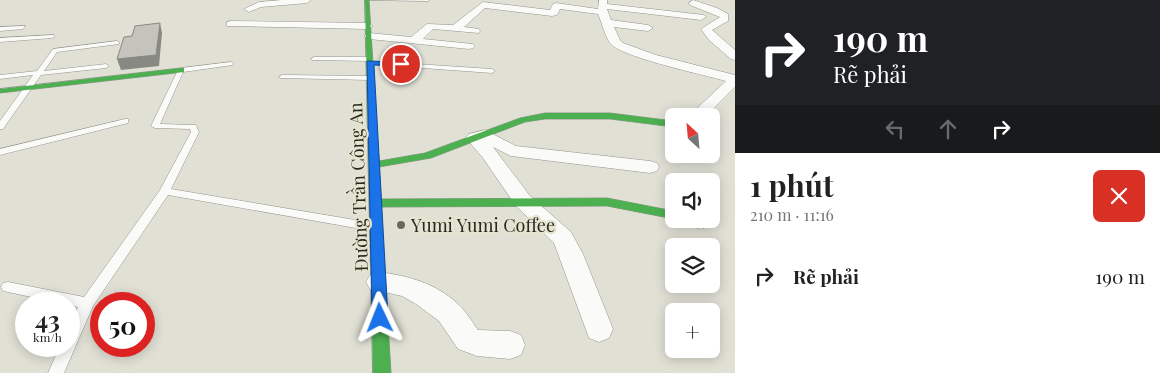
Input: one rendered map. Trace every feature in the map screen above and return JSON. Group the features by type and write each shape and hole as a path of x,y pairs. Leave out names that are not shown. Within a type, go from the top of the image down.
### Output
{"street":[{"path":"249,9 259,5 307,0"},
{"name":"Đường Trần Công An","path":"367,0 382,373"},
{"path":"614,0 692,6 714,10 730,16"},
{"path":"455,29 483,5 552,13 554,13 556,6 636,15"},
{"path":"604,12 701,17"},
{"path":"604,12 646,26"},
{"path":"604,12 615,42 652,58 735,79"},
{"path":"730,16 706,29 712,38 735,56"},
{"path":"231,24 368,31 413,41 469,46"},
{"path":"413,41 431,26 475,31"},
{"path":"0,91 181,70"},
{"path":"705,108 735,79"},
{"path":"375,165 427,156 523,120 545,116 610,116 665,123"},
{"path":"480,137 511,151 650,167"},
{"path":"480,137 505,178 523,201 563,238 599,328"},
{"path":"376,203 607,202 665,213"},
{"path":"379,282 407,286 425,296 448,313 468,340 478,343 510,345"}],"lane":[{"path":"367,0 428,0"},
{"path":"0,29 24,27"},
{"path":"31,38 36,32"},
{"path":"0,40 52,36"},
{"path":"0,127 26,88 55,50 118,43"},
{"path":"314,68 314,56 492,71"},
{"path":"80,318 87,303 165,191 195,132 193,127 155,126 181,70 231,64"},
{"path":"0,76 106,66"},
{"path":"282,77 370,78"},
{"path":"0,152 125,121"},
{"path":"165,191 377,228"},
{"path":"8,287 87,303"},
{"path":"56,373 63,357"}],"building":[{"path":"160,23 156,55 117,59 124,37 132,36 135,26"}],"traffic: fast":[{"path":"367,0 382,373"},
{"path":"0,91 181,70"},
{"path":"375,165 427,156 523,120 545,116 610,116 665,123"},
{"path":"376,203 607,202 665,213"}],"place":[{"name":"Yumi Yumi Coffee","path":"401,225"}],"route":[{"path":"380,318 370,63 401,64"}]}
